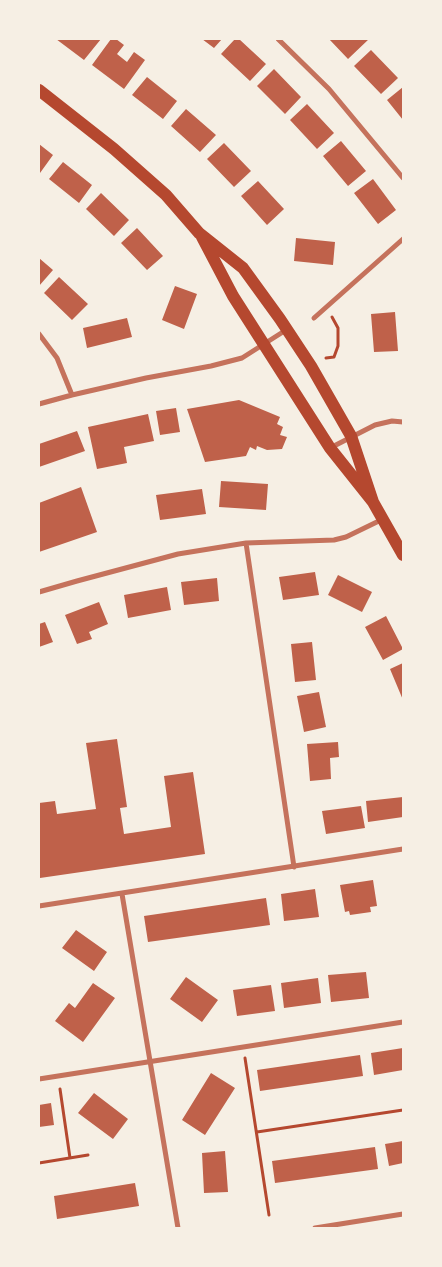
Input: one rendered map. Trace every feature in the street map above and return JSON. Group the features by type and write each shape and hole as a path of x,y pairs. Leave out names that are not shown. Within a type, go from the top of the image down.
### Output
{"main road":[{"path":"39,90 114,149 166,196 199,233 243,268 311,366 351,436 374,502 403,555"},
{"path":"199,233 232,296 265,344 330,448 374,502"}],"street":[{"path":"278,39 329,89 403,178"},
{"path":"314,318 403,240"},
{"path":"39,404 146,378 211,366 242,358 286,330"},
{"path":"39,334 57,358 72,395"},
{"path":"330,448 351,436 383,422 403,422"},
{"path":"39,592 77,580 178,554 246,543 334,540 346,537 383,519"},
{"path":"246,543 294,867"},
{"path":"39,906 403,849"},
{"path":"122,894 178,1228"},
{"path":"39,1079 403,1022"},
{"path":"315,1228 403,1214"}],"path":[{"path":"324,358 334,357 338,338 335,320 326,308"},
{"path":"245,1057 270,1215"},
{"path":"58,1076 70,1158"},
{"path":"257,1132 403,1110"},
{"path":"39,1163 88,1155"}],"building":[{"path":"56,39 101,39 84,60"},
{"path":"111,39 116,39 124,45 117,54 127,62 134,52 145,60 124,89 92,65"},
{"path":"202,39 222,39 214,48"},
{"path":"235,39 239,39 266,64 250,81 221,54"},
{"path":"329,39 369,39 348,59"},
{"path":"371,50 398,78 381,94 354,66"},
{"path":"274,69 301,97 285,114 257,86"},
{"path":"147,77 177,101 163,119 132,95"},
{"path":"403,87 403,120 387,100"},
{"path":"307,104 334,133 317,149 290,120"},
{"path":"186,109 216,135 200,152 171,126"},
{"path":"341,141 366,171 348,186 323,156"},
{"path":"224,143 251,171 234,187 207,159"},
{"path":"39,144 53,155 40,173 39,172"},
{"path":"63,162 92,185 79,203 49,179"},
{"path":"373,179 396,210 378,224 354,193"},
{"path":"258,181 284,209 267,225 241,196"},
{"path":"101,193 129,220 114,236 86,209"},
{"path":"137,228 163,256 147,270 121,243"},
{"path":"296,238 335,242 333,265 294,261"},
{"path":"39,258 53,270 39,286"},
{"path":"59,277 88,304 72,320 44,293"},
{"path":"175,286 197,294 184,329 162,320"},
{"path":"395,312 398,351 374,352 371,314"},
{"path":"127,318 132,337 87,348 83,328"},
{"path":"239,400 280,417 277,424 283,427 280,435 287,437 282,449 267,450 257,446 256,450 250,447 246,456 205,462 187,409"},
{"path":"176,408 180,432 160,435 156,411"},
{"path":"148,414 154,441 124,447 127,463 97,469 88,427"},
{"path":"77,431 85,451 39,467 39,444"},
{"path":"221,481 268,484 266,510 219,507"},
{"path":"81,487 97,532 39,552 39,503"},
{"path":"202,489 206,514 160,520 156,495"},
{"path":"315,572 319,595 283,600 279,577"},
{"path":"338,575 372,592 362,612 328,595"},
{"path":"217,578 219,601 184,605 181,582"},
{"path":"167,587 171,610 128,618 124,595"},
{"path":"99,602 108,624 89,632 92,639 77,644 65,615"},
{"path":"386,616 403,649 383,660 365,627"},
{"path":"45,622 53,642 39,647 39,624"},
{"path":"312,642 316,680 295,682 291,644"},
{"path":"403,663 403,700 390,669"},
{"path":"319,692 326,727 304,732 297,696"},
{"path":"117,739 127,807 120,808 124,834 171,827 164,776 193,772 205,854 40,878 39,803 55,801 57,814 96,809 86,743"},
{"path":"338,742 339,757 330,758 331,779 310,781 307,744"},
{"path":"403,797 403,817 368,822 366,801"},
{"path":"361,806 365,828 326,834 322,811"},
{"path":"373,880 377,906 370,907 371,912 350,915 349,911 345,912 340,885"},
{"path":"315,889 319,917 284,921 281,894"},
{"path":"266,898 270,925 148,942 144,916"},
{"path":"76,930 107,952 94,971 62,948"},
{"path":"366,972 369,998 331,1002 328,975"},
{"path":"186,977 218,1000 202,1022 170,999"},
{"path":"318,978 321,1003 284,1008 281,983"},
{"path":"93,983 115,998 83,1042 55,1021 69,1003 75,1008"},
{"path":"271,985 275,1011 237,1016 233,990"},
{"path":"403,1048 403,1070 374,1075 371,1053"},
{"path":"360,1055 363,1076 260,1091 257,1070"},
{"path":"211,1073 235,1088 205,1135 182,1120"},
{"path":"94,1093 128,1119 113,1139 78,1113"},
{"path":"51,1103 54,1125 39,1127 39,1105"},
{"path":"403,1141 403,1163 389,1166 385,1144"},
{"path":"375,1147 378,1169 275,1183 272,1161"},
{"path":"225,1151 228,1192 204,1193 202,1153"},
{"path":"135,1183 139,1206 57,1219 54,1196"}]}
